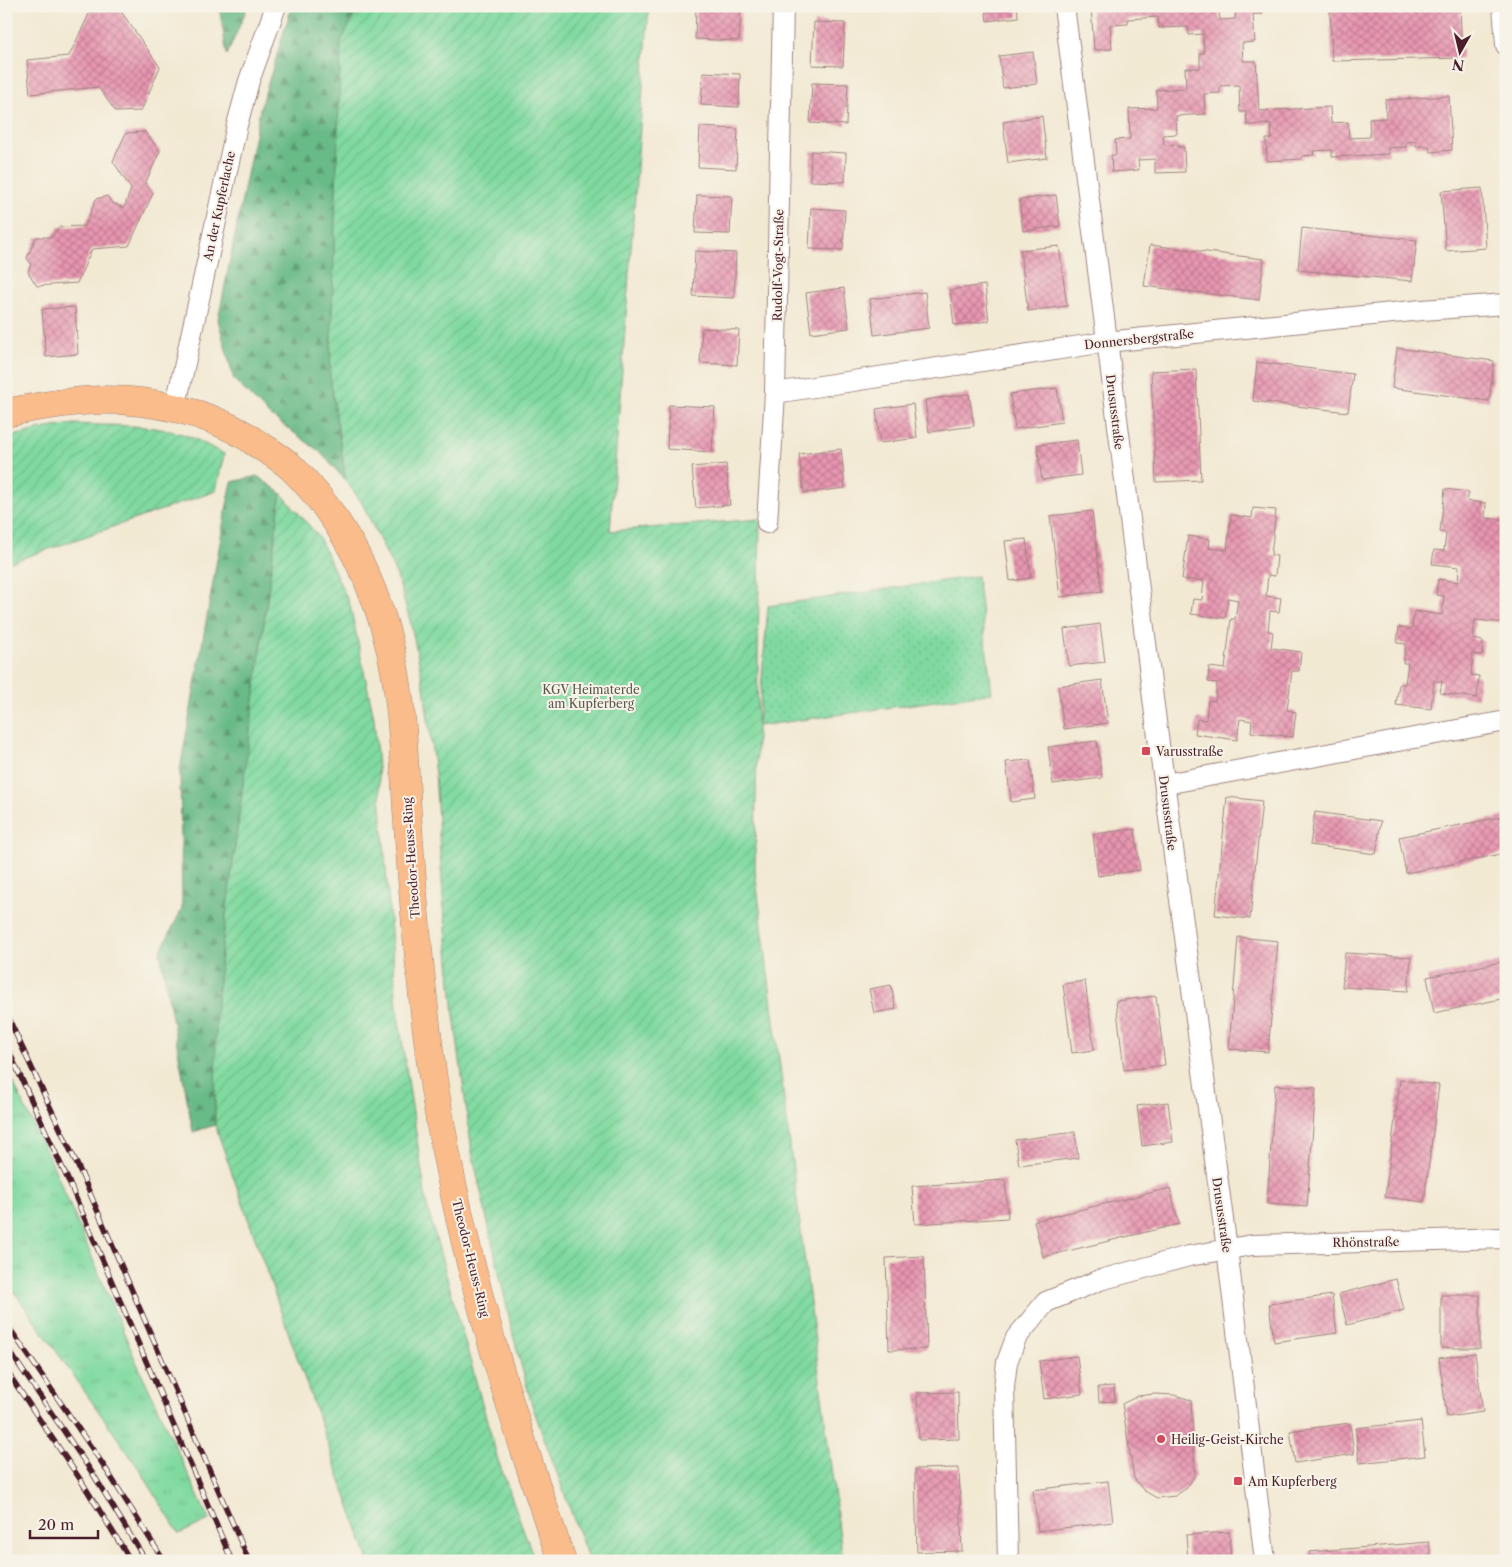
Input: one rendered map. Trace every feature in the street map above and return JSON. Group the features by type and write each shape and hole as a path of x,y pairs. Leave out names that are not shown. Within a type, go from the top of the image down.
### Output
{"main road":[{"name":"Theodor-Heuss-Ring","path":"6,413 89,400 134,402 175,409 216,422 244,435 292,467 334,516 349,541 366,577 383,622 391,651 400,706 422,986 433,1078 448,1164 487,1324 530,1468 562,1561"}],"street":[{"name":"An der Kupferlache","path":"175,409 237,125 249,81 276,6"},
{"name":"Rudolf-Vogt-Straße","path":"767,523 776,393 783,6"},
{"name":"Drususstraße","path":"1064,6 1106,342 1227,1250 1265,1561"},
{"path":"1503,6 1506,45"},
{"name":"Donnersbergstraße","path":"776,393 1106,342 1422,310 1506,304"},
{"path":"1165,784 1506,721"},
{"name":"Rhönstraße","path":"1227,1250 1252,1245 1506,1238"},
{"path":"1008,1561 1004,1387 1007,1362 1016,1338 1046,1302 1100,1280 1189,1256 1227,1250"}],"green space":[{"path":"219,6 248,6 227,55"},
{"path":"292,6 359,6 341,42 330,375 346,481 319,451 267,413 234,380 218,320 260,109"},
{"name":"KGV Heimaterde am Kupferberg","path":"359,6 649,6 610,531 760,519 755,871 843,1561 589,1561 532,1405 513,1335 472,1152 454,1015 443,897 435,774 424,687 411,624 397,576 362,503 346,481 330,375 341,42"},
{"path":"73,424 118,425 165,430 197,440 224,454 216,491 6,564 6,438 41,429"},
{"path":"257,476 281,493 221,955 216,1017 215,1125 193,1132 160,952 182,909 180,770 225,514 232,482"},
{"path":"281,493 319,537 350,605 374,718 397,1007 427,1206 498,1460 535,1561 369,1561 215,1125 216,1017 221,955"},
{"path":"977,576 992,693 758,726 768,606"},
{"path":"6,1068 53,1165 135,1359 209,1520 179,1534 140,1470 6,1280"}],"building":[{"path":"696,6 741,6 739,41 695,39"},
{"path":"839,6 865,6 865,9 839,8"},
{"path":"985,6 1017,6 1018,17 987,21"},
{"path":"1091,6 1180,6 1180,9 1205,8 1205,11 1219,11 1220,20 1235,19 1236,6 1263,6 1263,14 1253,14 1255,42 1242,43 1243,61 1256,61 1259,111 1330,107 1331,123 1348,122 1349,138 1370,137 1369,119 1386,118 1385,100 1449,96 1452,150 1430,152 1429,146 1416,146 1416,141 1406,142 1406,147 1388,148 1389,154 1332,157 1332,150 1313,151 1314,155 1302,156 1302,159 1267,161 1266,139 1272,139 1271,124 1247,125 1246,112 1240,112 1239,85 1220,86 1220,93 1204,94 1205,114 1176,116 1177,134 1163,135 1164,145 1178,144 1178,147 1184,147 1185,172 1155,173 1155,159 1138,160 1139,170 1112,172 1111,155 1116,155 1115,140 1130,139 1129,109 1157,108 1156,90 1186,88 1185,68 1200,68 1200,53 1204,53 1203,34 1189,35 1188,27 1159,28 1158,17 1128,19 1128,24 1110,25 1112,49 1094,50"},
{"path":"1460,6 1462,58 1332,61 1330,8"},
{"path":"120,10 160,67 141,111 116,112 98,87 30,94 27,60 69,56 90,12"},
{"path":"814,22 845,23 843,66 812,65"},
{"path":"1033,52 1037,84 1003,88 999,56"},
{"path":"703,72 740,74 739,107 701,105"},
{"path":"812,83 848,84 846,125 810,123"},
{"path":"1042,116 1047,158 1008,163 1003,122"},
{"path":"700,127 738,129 736,169 698,167"},
{"path":"145,132 160,151 145,184 153,193 129,246 92,249 77,283 37,286 28,272 31,264 27,258 36,237 52,237 59,227 85,226 96,199 107,196 112,203 124,208 131,189 113,161 126,133"},
{"path":"811,151 846,153 845,182 810,181"},
{"path":"1482,188 1486,248 1446,251 1441,191"},
{"path":"697,195 732,196 730,234 695,233"},
{"path":"1056,195 1060,226 1023,231 1019,200"},
{"path":"811,208 845,210 843,250 809,249"},
{"path":"1302,228 1417,240 1412,281 1298,270"},
{"path":"1150,245 1264,259 1259,300 1144,286"},
{"path":"1059,246 1067,306 1028,311 1020,250"},
{"path":"695,251 736,253 734,298 693,296"},
{"path":"985,285 989,321 954,325 950,290"},
{"path":"844,288 849,328 811,333 806,293"},
{"path":"6,292 10,309 6,309"},
{"path":"925,292 929,328 874,335 870,299"},
{"path":"75,307 78,354 46,357 42,309"},
{"path":"702,328 739,330 737,365 700,363"},
{"path":"1397,348 1494,361 1489,401 1392,388"},
{"path":"1257,362 1353,374 1348,412 1253,401"},
{"path":"1196,369 1201,480 1156,482 1151,371"},
{"path":"1057,388 1062,422 1015,429 1010,394"},
{"path":"969,394 974,426 929,432 925,400"},
{"path":"913,404 917,438 880,443 876,409"},
{"path":"669,405 715,407 712,452 667,449"},
{"path":"1077,440 1081,475 1042,480 1037,445"},
{"path":"841,449 845,488 804,493 799,454"},
{"path":"726,464 730,505 696,508 692,467"},
{"path":"1445,489 1469,492 1467,501 1486,503 1485,518 1506,520 1504,600 1506,600 1506,623 1475,620 1473,639 1483,641 1482,655 1473,654 1471,675 1479,676 1477,698 1440,693 1442,681 1434,681 1431,709 1396,705 1399,684 1405,684 1408,663 1403,663 1406,644 1397,643 1399,627 1412,629 1414,611 1442,615 1444,596 1436,595 1438,579 1458,582 1459,567 1432,564 1434,550 1444,551 1446,533 1440,532"},
{"path":"1253,508 1276,510 1271,555 1277,556 1275,576 1268,575 1266,596 1281,598 1279,612 1270,611 1268,631 1273,632 1271,648 1301,652 1299,671 1292,671 1287,710 1296,712 1293,737 1251,732 1252,721 1240,719 1237,740 1195,734 1197,719 1206,720 1208,700 1215,701 1217,683 1208,682 1209,667 1225,669 1231,619 1235,619 1238,600 1228,598 1225,618 1191,614 1193,599 1202,600 1204,581 1182,579 1188,536 1210,539 1209,548 1227,550 1231,515 1252,518"},
{"path":"1092,511 1102,591 1060,597 1050,516"},
{"path":"1026,539 1031,578 1010,581 1005,541"},
{"path":"1100,624 1105,662 1069,666 1064,629"},
{"path":"1102,680 1108,723 1064,729 1058,686"},
{"path":"1097,741 1102,778 1053,784 1048,747"},
{"path":"1030,760 1035,799 1011,802 1006,762"},
{"path":"1227,797 1262,801 1250,919 1215,915"},
{"path":"1315,812 1381,821 1376,854 1310,845"},
{"path":"1506,816 1506,853 1406,873 1399,837"},
{"path":"1135,829 1140,870 1098,876 1093,834"},
{"path":"1238,937 1278,941 1268,1052 1229,1049"},
{"path":"1345,953 1411,957 1408,991 1342,987"},
{"path":"1506,961 1506,998 1434,1013 1427,977"},
{"path":"1085,981 1094,1050 1072,1053 1063,984"},
{"path":"891,985 896,1009 874,1013 869,989"},
{"path":"1156,996 1165,1065 1124,1070 1116,1001"},
{"path":"1400,1080 1439,1085 1424,1202 1385,1197"},
{"path":"1275,1085 1316,1088 1307,1207 1267,1204"},
{"path":"1168,1102 1173,1142 1142,1146 1137,1106"},
{"path":"1075,1132 1078,1158 1019,1165 1015,1140"},
{"path":"1005,1180 1008,1218 915,1224 912,1186"},
{"path":"1170,1188 1179,1224 1043,1257 1034,1221"},
{"path":"924,1256 927,1349 889,1350 886,1258"},
{"path":"1396,1279 1404,1310 1347,1325 1339,1294"},
{"path":"1332,1295 1337,1333 1274,1342 1269,1304"},
{"path":"1441,1295 1480,1295 1480,1348 1441,1348"},
{"path":"1475,1353 1483,1412 1447,1417 1439,1358"},
{"path":"1077,1356 1082,1394 1044,1399 1039,1361"},
{"path":"1114,1386 1115,1401 1099,1402 1098,1387"},
{"path":"958,1392 959,1439 919,1440 917,1393"},
{"name":"Heilig-Geist-Kirche","path":"1154,1394 1174,1395 1191,1400 1195,1475 1187,1488 1175,1496 1157,1498 1143,1490 1134,1478 1122,1404 1138,1396"},
{"path":"1421,1421 1425,1456 1359,1463 1356,1428"},
{"path":"1350,1423 1354,1454 1295,1463 1290,1431"},
{"path":"1503,1446 1506,1446 1506,1473 1504,1473"},
{"path":"959,1468 962,1551 917,1552 915,1469"},
{"path":"1108,1481 1113,1522 1038,1531 1033,1490"},
{"path":"1229,1532 1231,1561 1188,1561 1186,1535"},
{"path":"1429,1542 1431,1561 1310,1561 1309,1552"}],"railway":[{"path":"6,1013 82,1175 249,1561"},
{"path":"6,1045 69,1182 232,1561"},
{"path":"6,1323 104,1466 164,1561"},
{"path":"6,1346 93,1474 146,1561"},
{"path":"6,1370 80,1479 131,1561"}],"place":[{"name":"Varusstraße","path":"1146,751"},
{"name":"Heilig-Geist-Kirche","path":"1161,1439"},
{"name":"Am Kupferberg","path":"1238,1481"}]}
